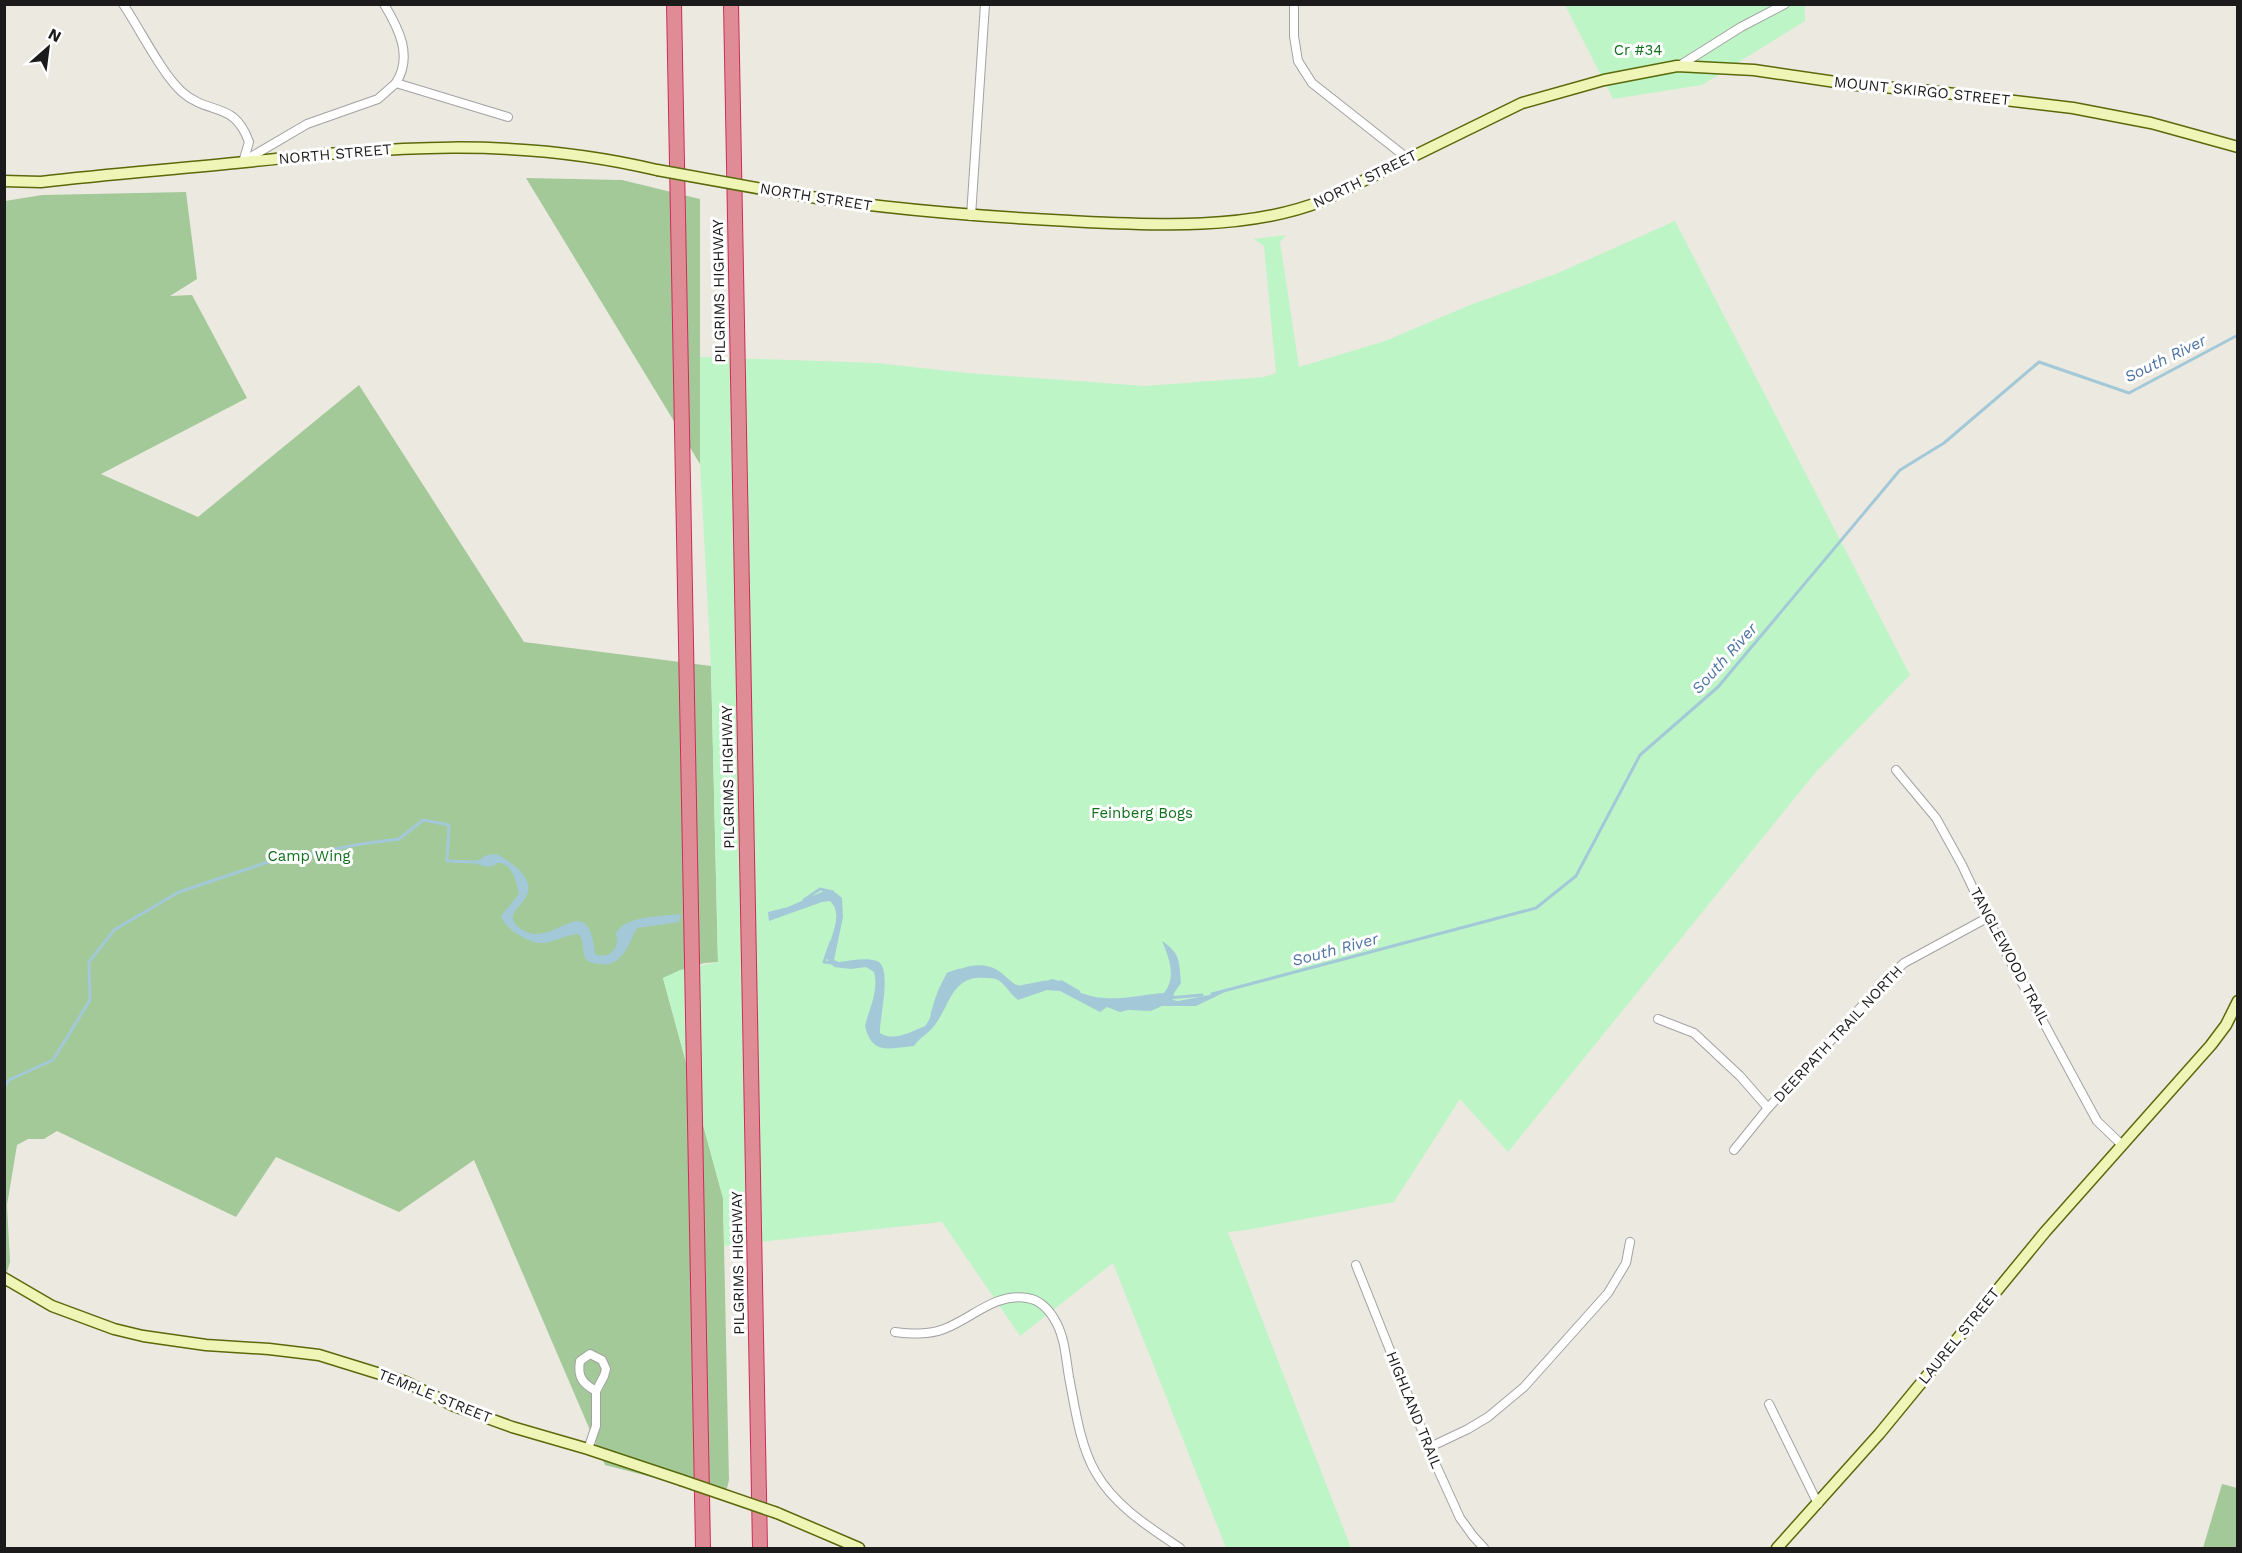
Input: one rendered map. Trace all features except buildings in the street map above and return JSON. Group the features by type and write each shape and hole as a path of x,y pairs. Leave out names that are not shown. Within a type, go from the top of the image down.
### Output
{"highway":[{"path":"674,4 703,1548"},
{"name":"PILGRIMS HIGHWAY","path":"731,4 760,1548"}],"street":[{"path":"123,4 183,93 204,104 230,113 241,126 249,142 243,162"},
{"path":"243,162 307,124 378,99 396,83 402,70 404,53 397,28 384,4"},
{"path":"971,216 985,4"},
{"path":"1294,4 1294,36 1298,61 1312,83 1407,158"},
{"path":"1677,66 1741,27 1785,4"},
{"name":"MOUNT SKIRGO STREET","path":"1604,80 1677,66 1754,70 1856,85 1921,90 2073,108 2151,123 2238,147"},
{"name":"NORTH STREET","path":"4,181 42,182 406,148 485,147 569,154 849,203 971,216 1138,225 1194,224 1297,210 1322,201 1522,103 1604,80"},
{"path":"396,83 508,117"},
{"name":"TANGLEWOOD TRAIL","path":"1896,770 1936,818 1962,865 1987,918 2097,1120 2121,1144"},
{"name":"DEERPATH TRAIL NORTH","path":"1734,1150 1768,1108 1833,1039 1881,983 1904,963 1987,918"},
{"name":"LAUREL STREET","path":"1777,1548 1880,1433 2030,1250 2121,1144 2211,1045 2226,1025 2238,1001"},
{"path":"1658,1018 1694,1033 1740,1076 1768,1108"},
{"path":"1428,1448 1478,1423 1524,1387 1608,1293 1626,1263 1630,1242"},
{"name":"HIGHLAND TRAIL","path":"1356,1264 1381,1330 1410,1396 1428,1448 1460,1518 1484,1548"},
{"name":"TEMPLE STREET","path":"4,1278 52,1306 99,1324 174,1341 224,1347 269,1348 319,1355 406,1382 454,1406 777,1513 859,1548"},
{"path":"895,1332 917,1334 945,1329 978,1309 1009,1298 1029,1298 1038,1301 1052,1316 1063,1341 1077,1415 1095,1472 1126,1509 1180,1548"},
{"path":"588,1449 596,1426 596,1391 606,1369 602,1360 590,1354 580,1362 578,1370 581,1379 596,1391"},
{"path":"1769,1404 1818,1504"}],"green space":[{"name":"Cr #34","path":"1565,5 1805,5 1805,21 1702,85 1613,99"},
{"path":"526,178 622,180 700,199 700,464"},
{"name":"Camp Wing","path":"186,192 197,279 170,296 192,295 247,398 101,474 198,517 359,385 524,642 711,666 718,962 704,963 663,978 723,1198 729,1480 725,1496 605,1465 474,1160 399,1212 276,1157 236,1217 57,1131 44,1139 28,1139 17,1145 7,1205 10,1262 5,1278 5,201 42,195"},
{"name":"Feinberg Bogs","path":"1675,221 1910,675 1815,773 1508,1152 1460,1099 1394,1202 1228,1232 1351,1548 1226,1548 1113,1263 1020,1336 942,1222 724,1246 723,1198 663,978 680,970 718,962 711,666 700,464 700,357 877,363 967,373 1145,386 1264,377 1276,373 1264,246 1254,239 1286,235 1280,242 1299,367 1385,341 1470,305 1558,273"},
{"path":"2222,1484 2237,1488 2237,1548 2203,1548"}],"water":[{"path":"497,854 520,870 527,882 527,895 515,912 513,920 521,929 533,934 545,933 577,921 585,924 591,934 595,954 604,956 615,948 616,934 623,925 638,919 681,914 679,922 637,928 624,953 608,964 595,964 585,958 579,934 544,943 530,941 512,930 501,916 519,894 510,870 503,864 497,863 488,867 474,863 487,855"},
{"path":"824,891 836,893 842,898 843,917 834,960 839,962 868,959 882,965 885,983 880,1033 885,1036 902,1035 925,1026 931,1016 942,983 953,973 968,967 990,967 1024,987 1052,979 1081,993 1102,998 1164,993 1171,974 1162,941 1173,950 1179,963 1181,983 1174,993 1173,1000 1225,992 1196,1006 1162,1006 1151,1011 1120,1012 1107,1007 1100,1012 1060,991 1047,990 1018,1000 998,980 973,978 958,987 934,1026 914,1046 883,1048 872,1042 865,1026 874,993 874,972 866,967 851,969 834,967 827,959 836,921 834,907 830,901 769,921 768,912 788,907"}],"waterway":[{"name":"South River","path":"1212,994 1536,908 1576,876 1640,755 1718,687 1900,470 1944,443 2039,362 2129,393 2238,335"},
{"name":"South River","path":"4,1088 9,1080 53,1060 90,1000 89,962 114,930 179,892 268,862 399,839 423,820 449,825 447,861 478,862"},
{"name":"South River","path":"804,900 820,889 833,892 833,895"},
{"name":"South River","path":"831,942 824,962 832,963"},
{"name":"South River","path":"943,984 948,974 960,970"},
{"name":"South River","path":"1020,987 1046,982"},
{"name":"South River","path":"1059,982 1079,992"},
{"name":"South River","path":"1168,998 1202,995"},
{"name":"South River","path":"932,1014 937,998"}]}
